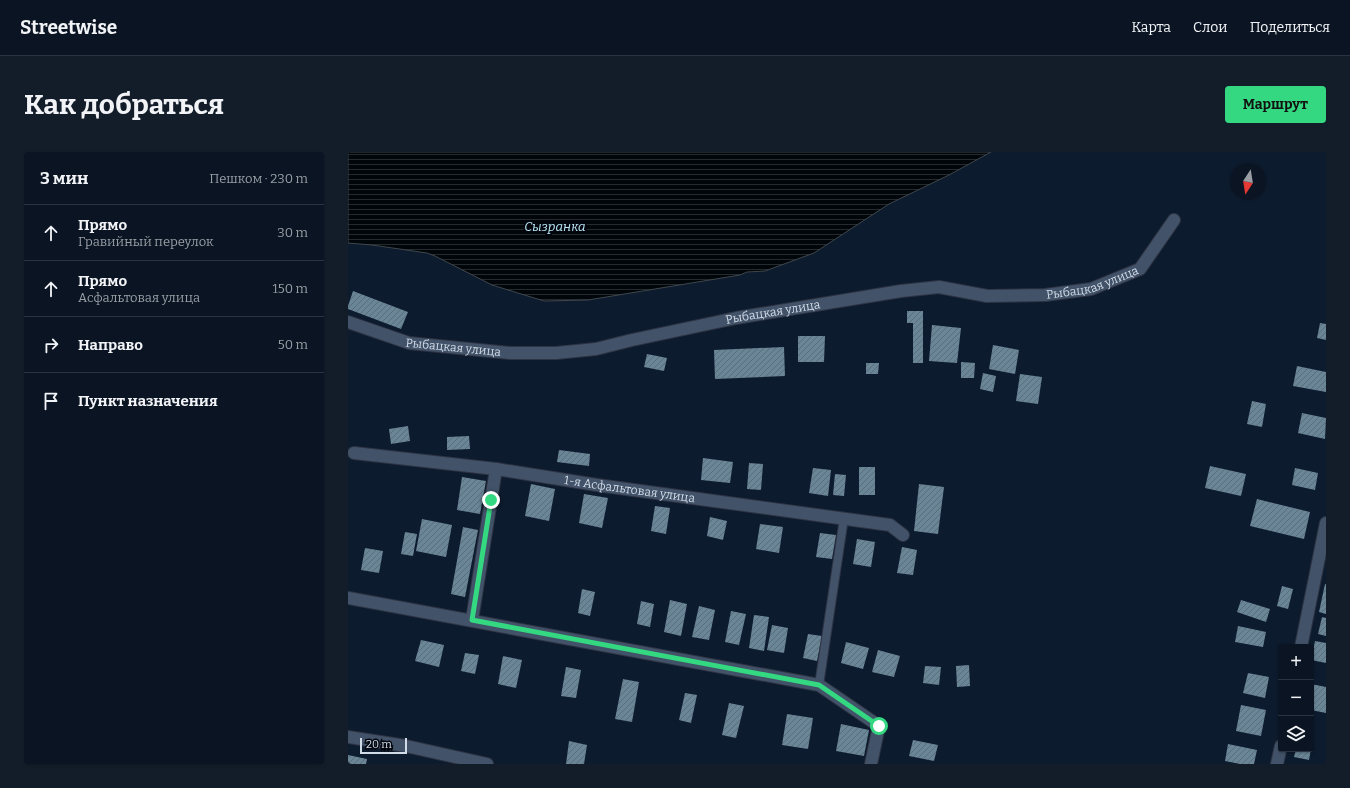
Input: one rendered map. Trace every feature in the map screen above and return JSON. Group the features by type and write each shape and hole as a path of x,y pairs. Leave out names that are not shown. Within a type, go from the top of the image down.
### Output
{"street":[{"name":"Рыбацкая улица","path":"348,322 409,343 510,353 556,353 596,349 736,318 901,290 939,287 987,296 1052,294 1090,289 1140,269 1174,220"},
{"name":"1-я Асфальтовая улица","path":"354,453 496,469 605,486 844,518 890,525 902,535"},
{"path":"472,620 496,469"},
{"path":"1302,644 1326,523"},
{"path":"348,598 819,685 879,726 871,764"},
{"path":"348,736 406,746 487,764"},
{"path":"1278,764 1280,752"}],"lane":[{"path":"819,685 844,518"}],"water":[{"name":"Сызранка","path":"348,152 991,152 949,175 889,204 814,253 765,271 747,272 740,275 588,300 544,301 492,285 427,253 348,243"}],"building":[{"path":"353,291 408,312 401,329 348,309"},
{"path":"907,311 923,311 923,363 913,363 913,323 907,323"},
{"path":"1320,323 1326,324 1326,340 1317,338"},
{"path":"932,325 961,328 957,363 929,361"},
{"path":"798,336 825,336 824,362 798,362"},
{"path":"993,345 1019,350 1015,374 989,369"},
{"path":"784,347 785,376 715,379 714,350"},
{"path":"647,354 667,358 664,371 644,367"},
{"path":"961,362 975,363 974,378 961,378"},
{"path":"866,363 879,363 878,374 866,374"},
{"path":"1297,366 1326,372 1326,392 1293,386"},
{"path":"983,373 996,376 993,392 980,389"},
{"path":"1020,374 1042,377 1038,404 1016,401"},
{"path":"1252,401 1266,404 1262,427 1247,424"},
{"path":"1302,413 1326,418 1325,439 1298,433"},
{"path":"408,426 410,441 391,444 389,429"},
{"path":"469,436 470,449 447,450 447,437"},
{"path":"559,450 590,454 589,466 557,462"},
{"path":"703,458 733,462 730,483 701,480"},
{"path":"749,463 763,464 761,490 747,489"},
{"path":"1210,466 1246,474 1241,496 1205,488"},
{"path":"859,467 875,467 875,495 859,495"},
{"path":"813,468 831,470 828,496 809,493"},
{"path":"1295,468 1318,473 1315,490 1292,485"},
{"path":"835,474 846,475 844,496 833,495"},
{"path":"462,477 486,481 480,514 457,510"},
{"path":"531,484 555,489 549,521 525,516"},
{"path":"919,484 944,487 938,534 914,531"},
{"path":"584,494 608,498 602,528 579,523"},
{"path":"1257,499 1310,512 1304,539 1250,526"},
{"path":"655,506 670,508 666,534 651,531"},
{"path":"710,517 727,521 723,540 707,536"},
{"path":"422,519 452,525 446,557 416,551"},
{"path":"760,524 783,527 779,553 756,549"},
{"path":"463,527 478,530 465,597 451,594"},
{"path":"405,532 417,534 413,556 401,554"},
{"path":"820,533 836,535 832,559 816,557"},
{"path":"857,539 875,542 871,567 853,564"},
{"path":"902,547 917,550 913,575 897,573"},
{"path":"365,548 383,551 379,573 361,570"},
{"path":"1326,584 1326,614 1319,612"},
{"path":"1282,586 1293,589 1288,609 1277,606"},
{"path":"582,589 595,592 590,616 578,613"},
{"path":"670,600 687,604 681,636 664,632"},
{"path":"1241,600 1270,609 1266,622 1237,612"},
{"path":"641,601 654,604 650,627 637,624"},
{"path":"699,606 715,610 709,640 692,637"},
{"path":"731,611 746,614 739,645 725,642"},
{"path":"754,615 769,617 764,651 749,648"},
{"path":"1322,617 1326,618 1326,636 1318,634"},
{"path":"772,625 788,628 784,653 767,650"},
{"path":"1238,626 1266,632 1263,647 1235,642"},
{"path":"808,634 822,636 817,661 803,658"},
{"path":"421,640 444,645 439,667 415,661"},
{"path":"1315,641 1326,643 1326,663 1314,661"},
{"path":"846,642 869,648 863,669 841,663"},
{"path":"878,650 900,656 894,677 872,672"},
{"path":"465,653 479,655 475,674 461,671"},
{"path":"503,656 522,660 516,688 498,684"},
{"path":"969,665 970,686 957,687 956,666"},
{"path":"925,666 941,667 939,685 923,683"},
{"path":"566,667 581,670 576,698 561,696"},
{"path":"1248,673 1269,677 1265,698 1243,693"},
{"path":"623,679 639,682 632,722 615,719"},
{"path":"1314,685 1326,687 1326,713 1314,711"},
{"path":"685,693 697,695 691,723 679,720"},
{"path":"729,703 744,706 736,738 722,735"},
{"path":"1241,705 1266,710 1261,736 1236,731"},
{"path":"787,714 813,718 808,749 782,745"},
{"path":"841,724 869,730 864,756 836,751"},
{"path":"913,740 938,745 934,761 909,756"},
{"path":"569,741 587,745 584,764 566,764"},
{"path":"1228,744 1257,750 1254,764 1240,764 1225,761"},
{"path":"1295,752 1310,752 1309,760 1294,757"},
{"path":"348,755 367,759 366,764 348,764"}],"route":[{"path":"491,500 472,620 819,685 879,726"}]}
